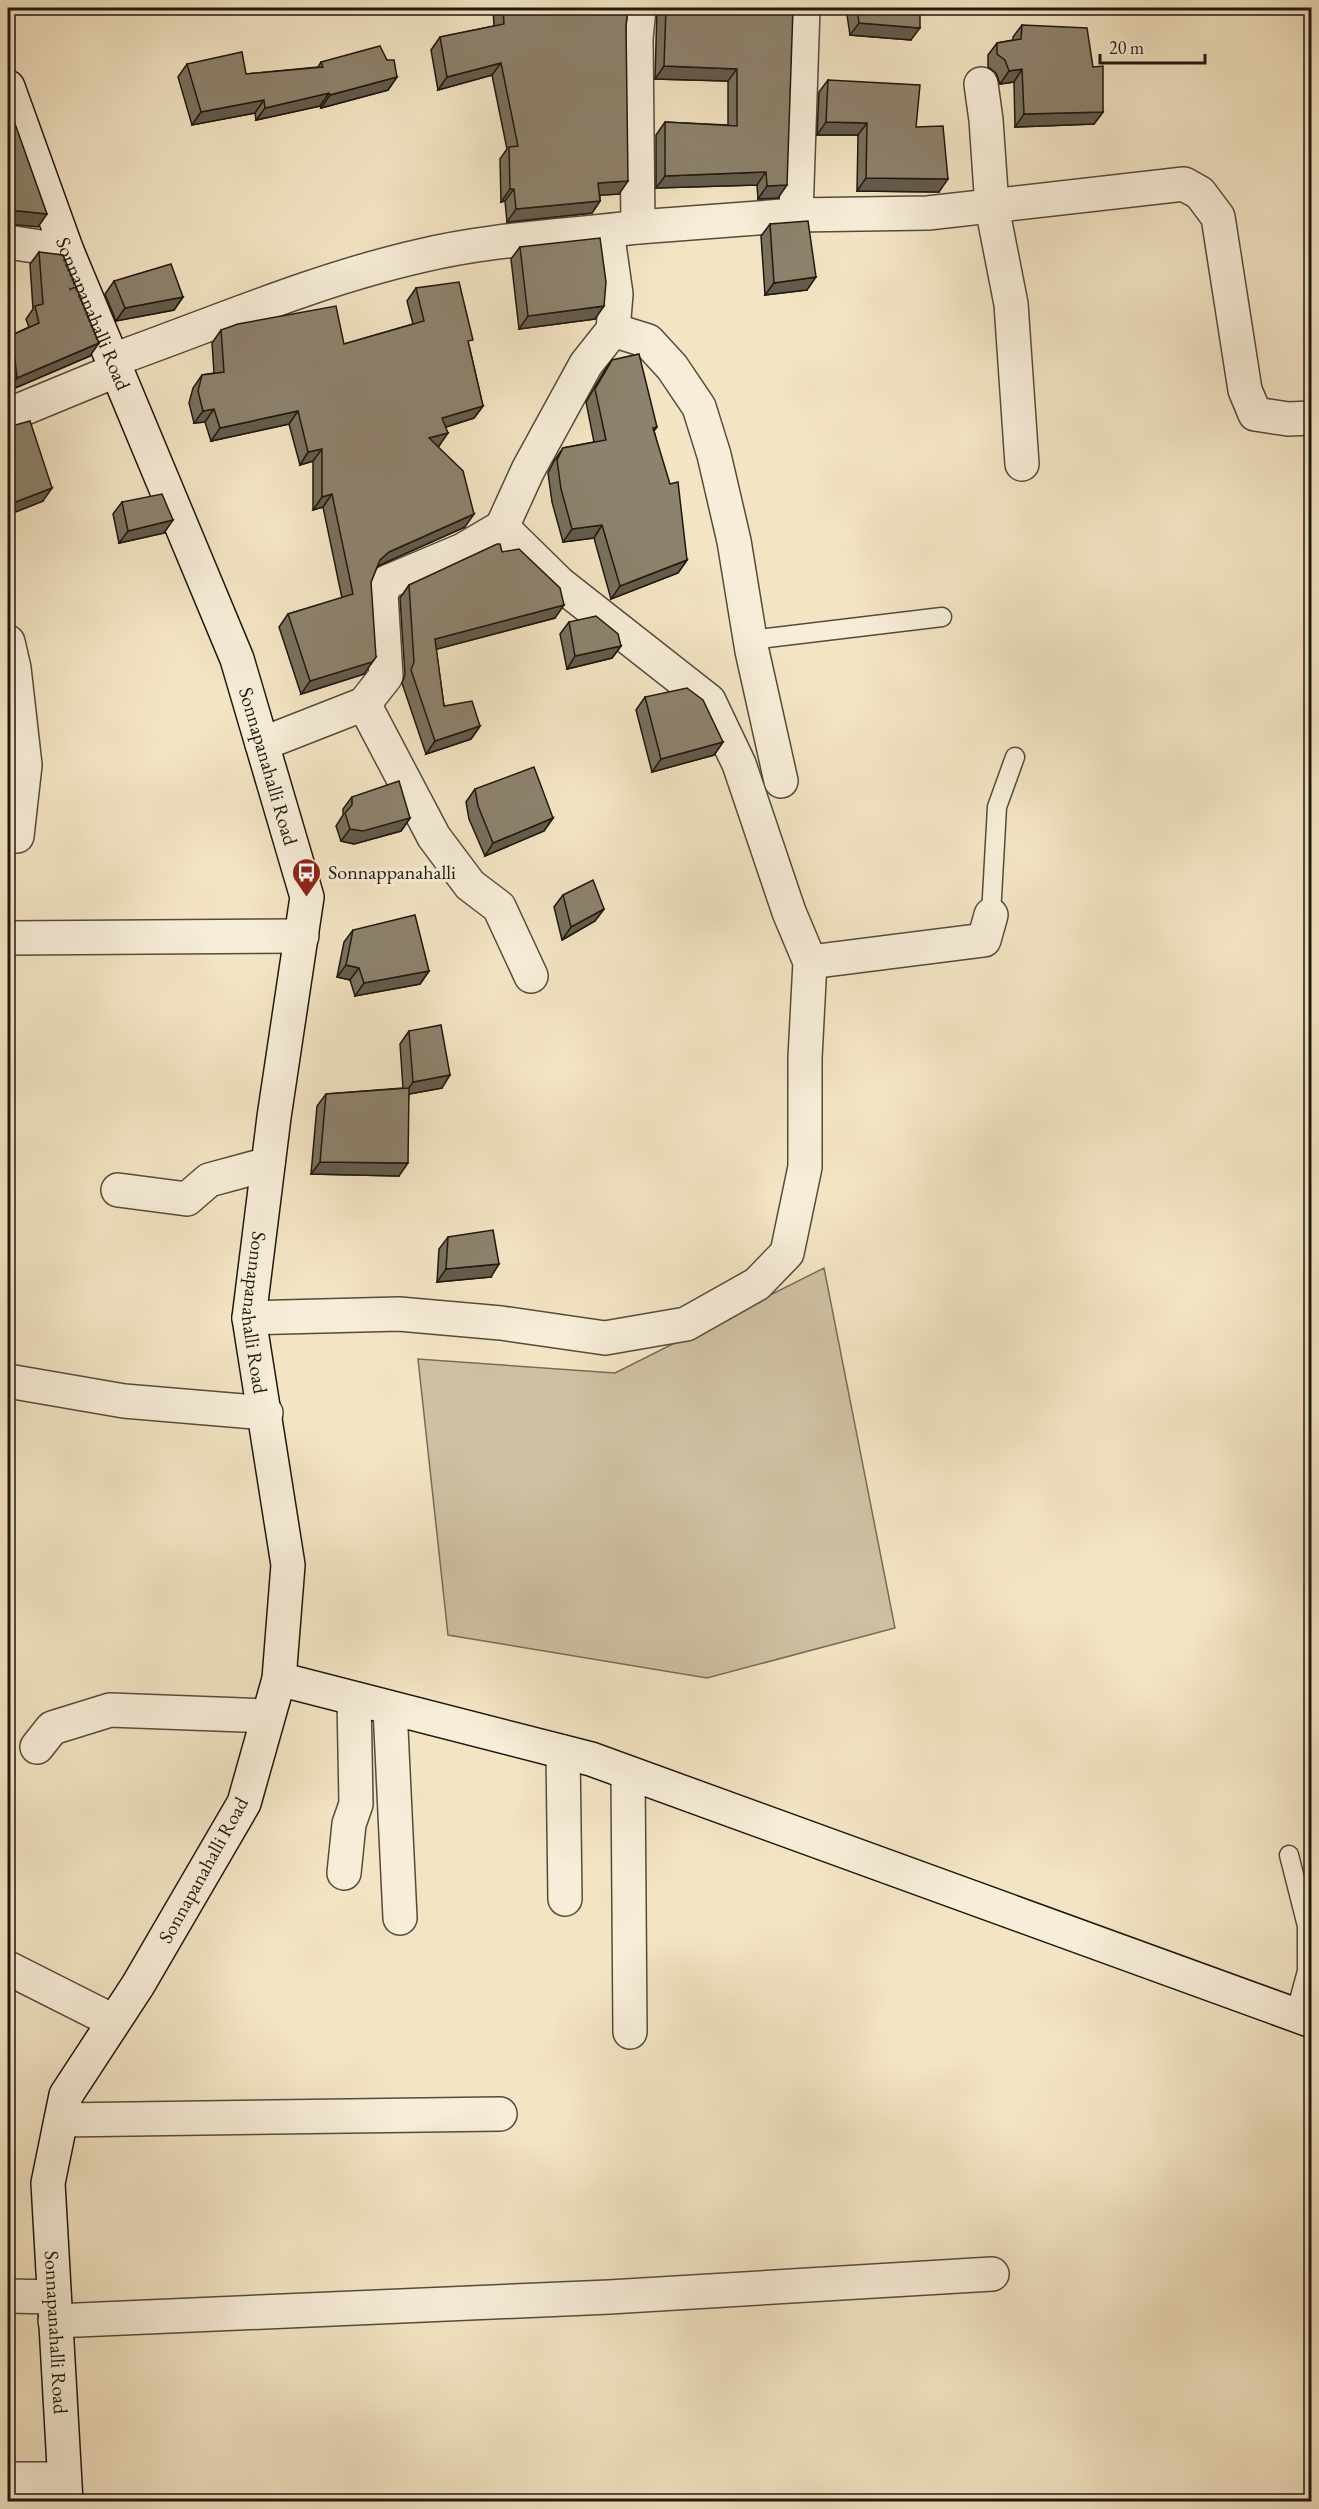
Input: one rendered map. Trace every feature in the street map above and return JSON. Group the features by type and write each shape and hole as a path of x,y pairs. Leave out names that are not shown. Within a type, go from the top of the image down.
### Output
{"street":[{"path":"262,744 364,704 386,676 381,594 387,582 463,550 502,527 528,470 586,364 613,330 639,8"},
{"path":"796,215 803,8"},
{"path":"981,84 992,207 1011,304 1022,464"},
{"name":"Sonnapanahalli Road","path":"8,87 67,251 237,659 307,897 268,1164 249,1318 266,1413 288,1565 279,1679 244,1803 138,1985 66,2095 48,2183 65,2490"},
{"path":"8,415 115,365 326,284 420,255 488,244 622,229 796,215 928,213 1184,184 1200,193 1218,217 1245,390 1255,414 1288,419 1311,418"},
{"path":"8,242 67,251"},
{"path":"613,330 648,341 672,367 699,407 714,455 734,541 750,640 781,781"},
{"path":"249,1318 399,1314 501,1323 605,1338 686,1324 758,1284 787,1253 806,1167 805,1058 810,962 789,912 739,764 709,700 560,584 502,527"},
{"path":"8,642 14,668 26,765 17,836"},
{"path":"364,704 434,837 471,885 499,907 531,976"},
{"path":"810,962 984,940 991,915"},
{"path":"8,938 302,936"},
{"path":"118,1190 187,1199 209,1180 268,1164"},
{"path":"8,1381 124,1401 266,1413"},
{"path":"279,1679 563,1752 628,1773 1303,2018"},
{"path":"344,1873 349,1824 356,1804 354,1699"},
{"path":"390,1708 400,1918"},
{"path":"37,1747 52,1728 110,1710 268,1716"},
{"path":"563,1752 564,1899"},
{"path":"628,1773 630,2032"},
{"path":"8,1968 113,2021"},
{"path":"61,2120 500,2114"},
{"path":"8,2296 54,2309 597,2297 992,2274"},
{"path":"8,2479 65,2490"}],"lane":[{"path":"750,640 942,617"},
{"path":"991,915 997,807 1015,757"},
{"path":"1289,1854 1307,1926 1307,1971 1303,2018"}],"shaded area":[{"path":"824,1268 895,1628 707,1678 448,1635 418,1359 615,1373"}],"building":[{"path":"503,8 628,8 626,26 628,181 598,183 600,201 516,209 514,189 510,189 509,147 518,146 501,63 447,77 440,37 504,24"},
{"path":"666,8 793,8 787,185 767,186 766,172 665,176 665,122 737,126 737,69 664,66"},
{"path":"857,8 920,8 920,28 859,23"},
{"path":"1022,25 1087,28 1093,67 1103,66 1103,112 1024,114 1022,69 1009,71 1005,60 997,54 997,43 1021,39"},
{"path":"380,46 387,60 394,60 397,77 330,95 329,93 265,108 264,100 201,112 187,64 242,52 246,74 323,67 321,62"},
{"path":"828,80 920,85 916,127 943,126 948,179 866,178 867,123 826,122"},
{"path":"8,104 47,214 19,211 8,214"},
{"path":"808,221 816,277 774,283 770,224"},
{"path":"600,238 606,282 604,306 528,316 520,247"},
{"path":"39,252 63,255 99,343 17,378 12,335 39,323 35,306 43,304"},
{"path":"171,264 183,297 125,308 114,281"},
{"path":"459,282 473,340 468,341 483,406 442,418 448,433 429,438 463,471 474,514 389,552 380,560 371,582 376,657 372,662 310,681 288,614 353,594 332,494 322,497 322,449 308,452 298,411 220,428 214,409 203,411 198,391 202,375 224,372 221,330 238,324 336,306 344,344 424,321 416,288"},
{"path":"639,354 657,427 653,428 670,484 678,482 687,560 620,586 602,525 572,529 561,489 557,460 563,448 606,440 595,389 612,360"},
{"path":"30,421 52,488 13,503 8,479 8,427"},
{"path":"162,494 173,520 128,531 122,502"},
{"path":"500,544 502,552 519,549 560,588 564,605 435,639 444,706 472,701 480,726 435,741 411,670 414,662 409,585"},
{"path":"596,616 618,634 621,646 575,656 569,622"},
{"path":"687,688 703,700 723,742 661,759 645,697"},
{"path":"534,767 553,818 493,843 478,806 475,789"},
{"path":"399,781 410,818 363,831 350,829 345,813 352,805 352,797"},
{"path":"593,880 604,909 571,927 563,895"},
{"path":"415,915 429,971 364,983 359,968 346,965 353,930"},
{"path":"441,1025 450,1075 413,1082 409,1031"},
{"path":"409,1088 408,1163 320,1162 326,1094"},
{"path":"493,1230 499,1264 446,1269 448,1237"}],"place":[{"name":"Sonnappanahalli","path":"307,898"}]}
